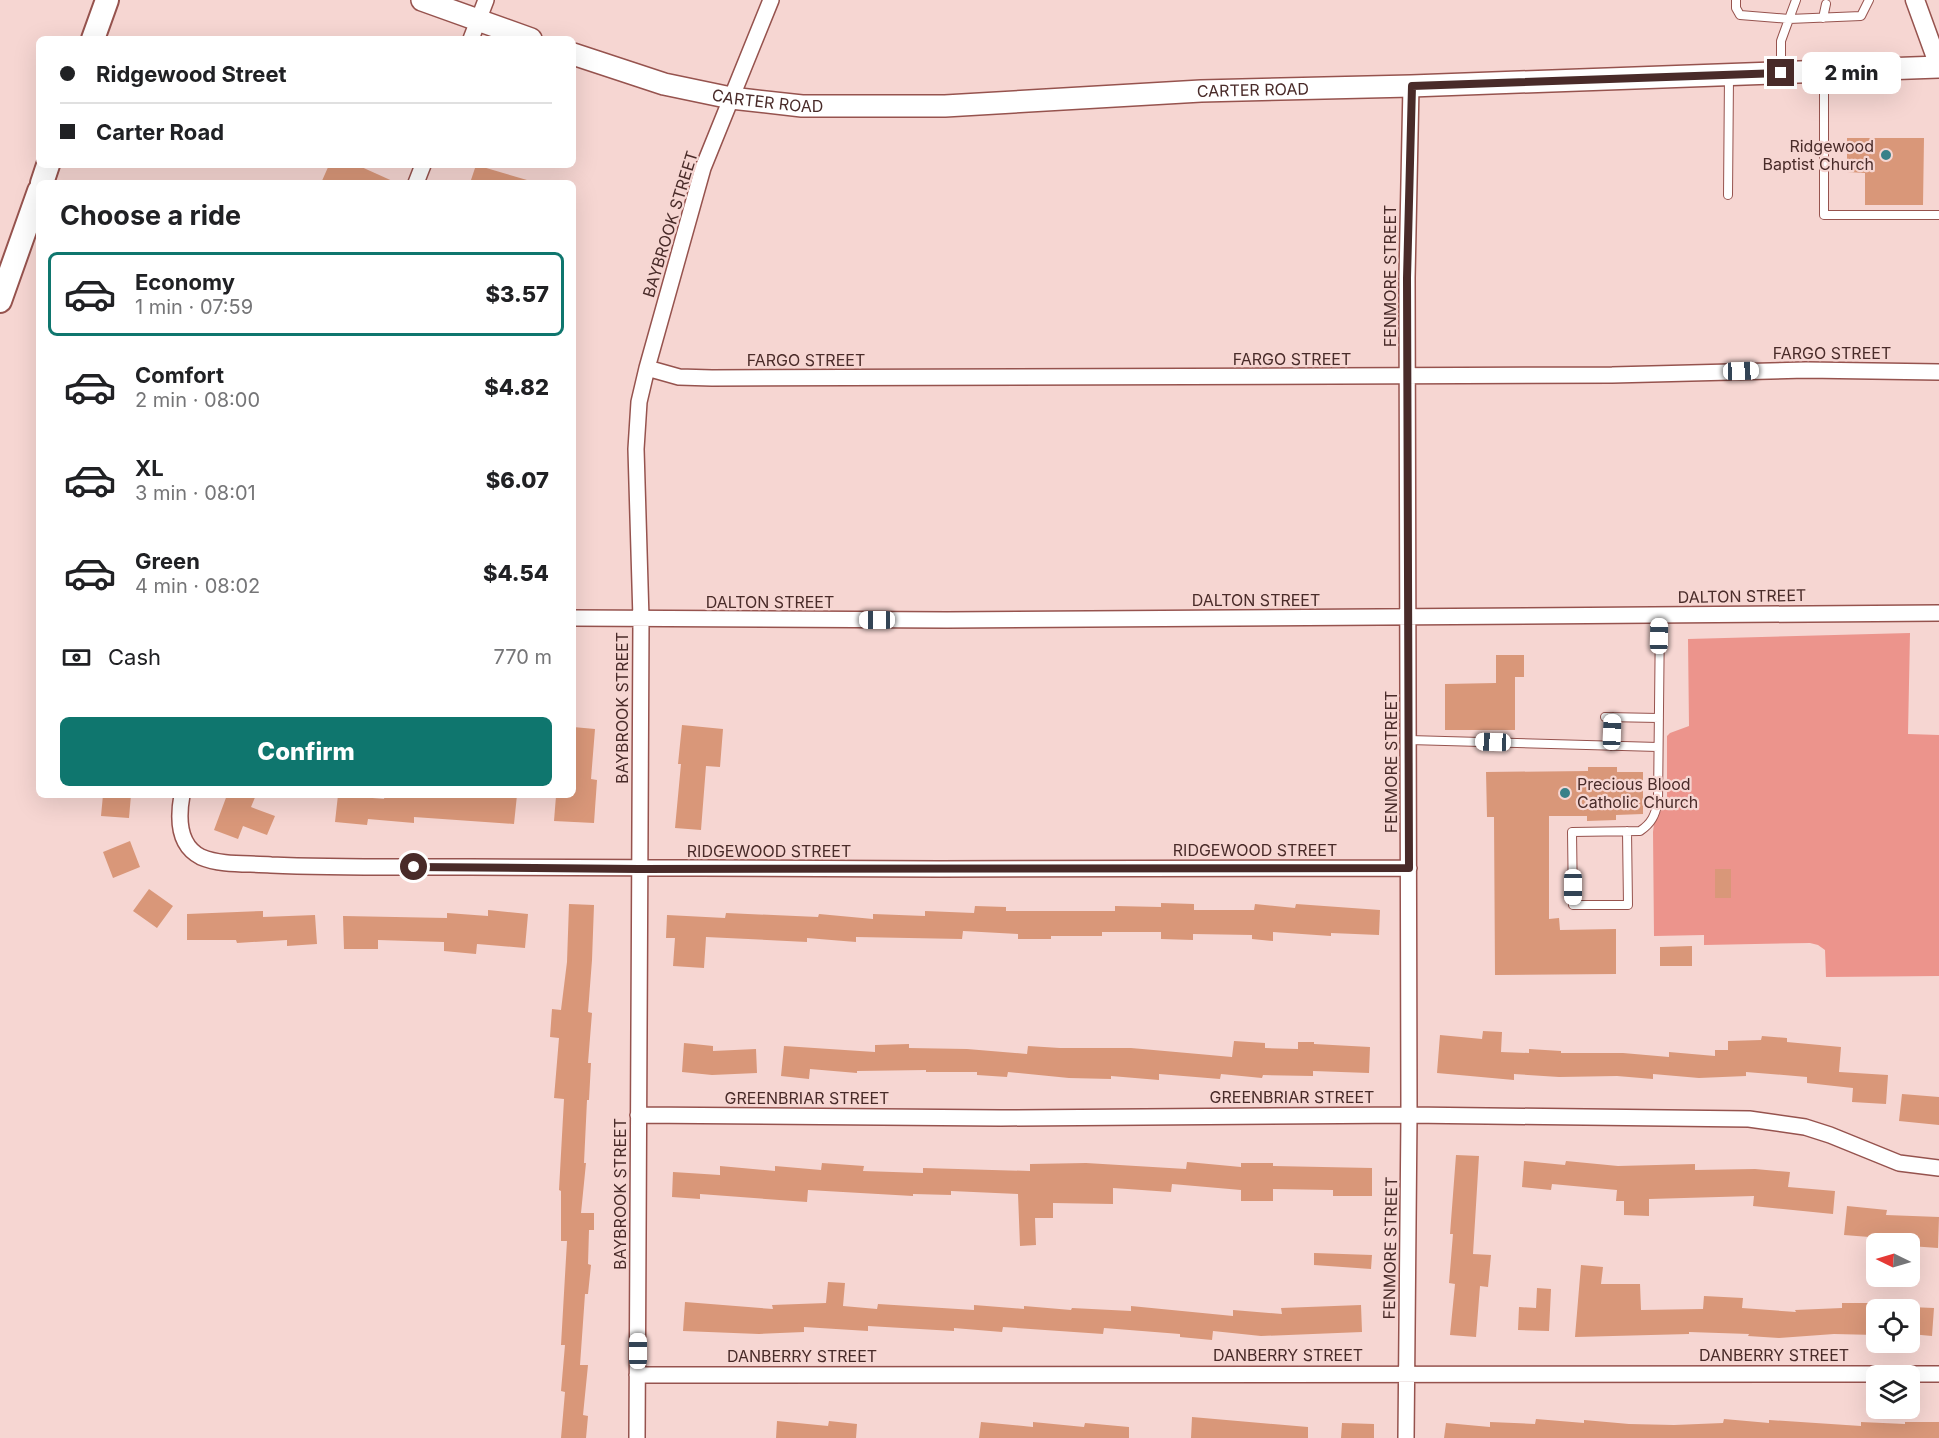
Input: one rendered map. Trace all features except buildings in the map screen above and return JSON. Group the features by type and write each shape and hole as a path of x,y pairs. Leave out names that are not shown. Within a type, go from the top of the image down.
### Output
{"main road":[{"path":"94,36 107,0"},
{"path":"422,0 475,30 512,36"},
{"name":"CARTER ROAD","path":"576,55 664,84 731,98 802,106 945,106 1201,91 1412,86 1939,66"},
{"path":"0,301 36,199"}],"street":[{"path":"475,30 486,0"},
{"name":"BAYBROOK STREET","path":"637,1438 641,619 636,449 639,402 703,168 771,0"},
{"path":"1914,0 1939,66"},
{"name":"FENMORE STREET","path":"1406,1438 1409,1114 1407,278 1412,86"},
{"name":"FARGO STREET","path":"647,368 679,377 712,378 1612,375 1806,370 1939,372"},
{"name":"DALTON STREET","path":"576,618 947,620 1939,613"},
{"name":"RIDGEWOOD STREET","path":"181,798 178,814 180,832 187,846 199,856 214,861 302,866 639,869 1409,868"},
{"name":"GREENBRIAR STREET","path":"638,1115 1012,1118 1409,1114 1749,1119 1805,1127 1899,1163 1939,1168"},
{"name":"DANBERRY STREET","path":"638,1375 1939,1374"}],"lane":[{"path":"1736,0 1736,8 1740,15 1789,20 1861,16 1869,0"},
{"path":"1781,73 1781,41 1796,0"},
{"path":"1823,18 1826,4"},
{"path":"1824,71 1824,215 1939,215"},
{"path":"1728,195 1729,75"},
{"path":"1627,831 1628,905 1573,905 1572,832 1627,831 1640,831 1648,826 1655,816 1658,802 1660,615"},
{"path":"1611,746 1609,717 1659,718"},
{"path":"1409,740 1658,747"}],"shaded area":[{"path":"1910,633 1908,734 1939,735 1939,976 1826,977 1825,950 1810,943 1704,945 1704,935 1654,936 1653,832 1654,824 1667,799 1667,736 1689,726 1688,639"}],"place":[{"name":"Ridgewood Baptist Church","path":"1886,155"},
{"name":"Precious Blood Catholic Church","path":"1565,793"}],"route":[{"path":"414,867 1409,868 1407,278 1412,86 1781,73"}]}
